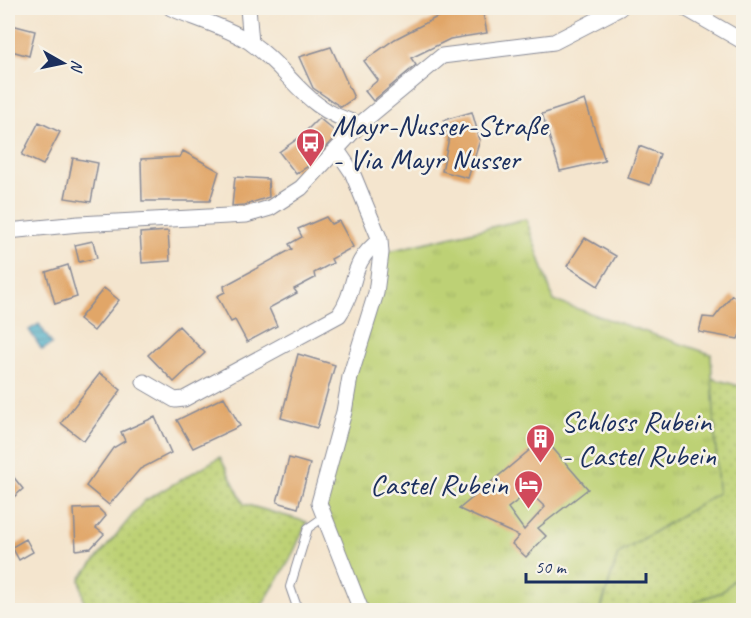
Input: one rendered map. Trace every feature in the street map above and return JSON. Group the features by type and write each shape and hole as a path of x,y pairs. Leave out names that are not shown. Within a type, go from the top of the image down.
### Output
{"street":[{"path":"171,8 251,43 319,107 337,118 360,124"},
{"path":"248,8 251,43"},
{"path":"8,231 79,224 246,215 270,208 302,188 360,124 442,56 554,42 620,8"},
{"path":"685,8 744,42"},
{"path":"337,150 352,172 380,240 381,253 376,293 350,377 344,412 319,503 361,610"},
{"path":"144,382 175,400 184,399 339,315 345,306 365,251 380,240"}],"lane":[{"path":"298,610 290,587 308,528 324,517"}],"green space":[{"path":"526,219 554,301 711,354 718,493 618,554 600,610 361,610 319,503 381,253"},
{"path":"711,378 743,387 743,570 722,592 697,601 685,610 601,610 618,554 718,493"},
{"path":"220,457 244,504 307,522 290,560 259,610 93,610 84,603 80,579 144,501"},
{"path":"743,570 743,610 685,610 697,601 722,592"}],"water":[{"path":"39,324 52,344 42,350 29,330"}],"building":[{"path":"482,8 487,33 450,39 411,58 416,65 373,101 365,91 378,80 364,61 395,39 439,16"},
{"path":"8,24 35,31 29,56 8,50"},
{"path":"331,47 354,98 341,107 313,88 299,57"},
{"path":"585,100 605,161 560,171 542,114"},
{"path":"472,112 480,140 468,178 442,171 449,138 444,120"},
{"path":"319,118 338,134 307,167 296,174 279,152 300,137"},
{"path":"39,122 60,132 43,165 22,155"},
{"path":"639,146 660,154 650,185 628,178"},
{"path":"183,151 219,171 210,201 142,201 141,159 180,157"},
{"path":"73,158 98,163 91,202 65,198"},
{"path":"235,177 268,179 269,197 245,205 232,206"},
{"path":"326,217 331,224 339,221 353,247 331,259 333,263 314,273 315,278 294,289 297,293 269,308 277,326 247,342 235,320 231,322 217,296 225,292 224,286 292,249 289,244 302,237 298,229"},
{"path":"168,231 170,261 142,263 140,233"},
{"path":"585,238 616,256 598,286 567,266"},
{"path":"93,241 97,258 79,262 75,245"},
{"path":"68,265 77,297 55,304 46,272"},
{"path":"104,288 119,300 94,331 79,319"},
{"path":"732,295 744,305 744,325 738,339 699,332 703,317 714,318"},
{"path":"179,326 205,353 174,382 148,355"},
{"path":"298,354 335,365 317,428 281,418"},
{"path":"100,373 121,390 84,441 61,423"},
{"path":"224,397 240,426 193,448 177,420"},
{"path":"155,417 171,453 140,469 109,505 86,486 113,448 125,441 121,432"},
{"name":"Schloss Rubein - Castel Rubein","path":"544,438 588,489 538,528 546,536 526,557 512,544 519,536 459,509","holes":["529,492 545,507 524,530 508,508"]},
{"path":"289,458 310,464 298,508 277,502"},
{"path":"8,470 23,489 8,502"},
{"path":"98,508 106,516 96,528 104,534 91,548 76,550 74,509"},
{"path":"26,539 33,552 19,560 12,547"}],"place":[{"name":"Mayr-Nusser-Straße - Via Mayr Nusser","path":"311,168"},
{"name":"Schloss Rubein - Castel Rubein","path":"540,464"},
{"name":"Castel Rubein","path":"529,510"}]}
